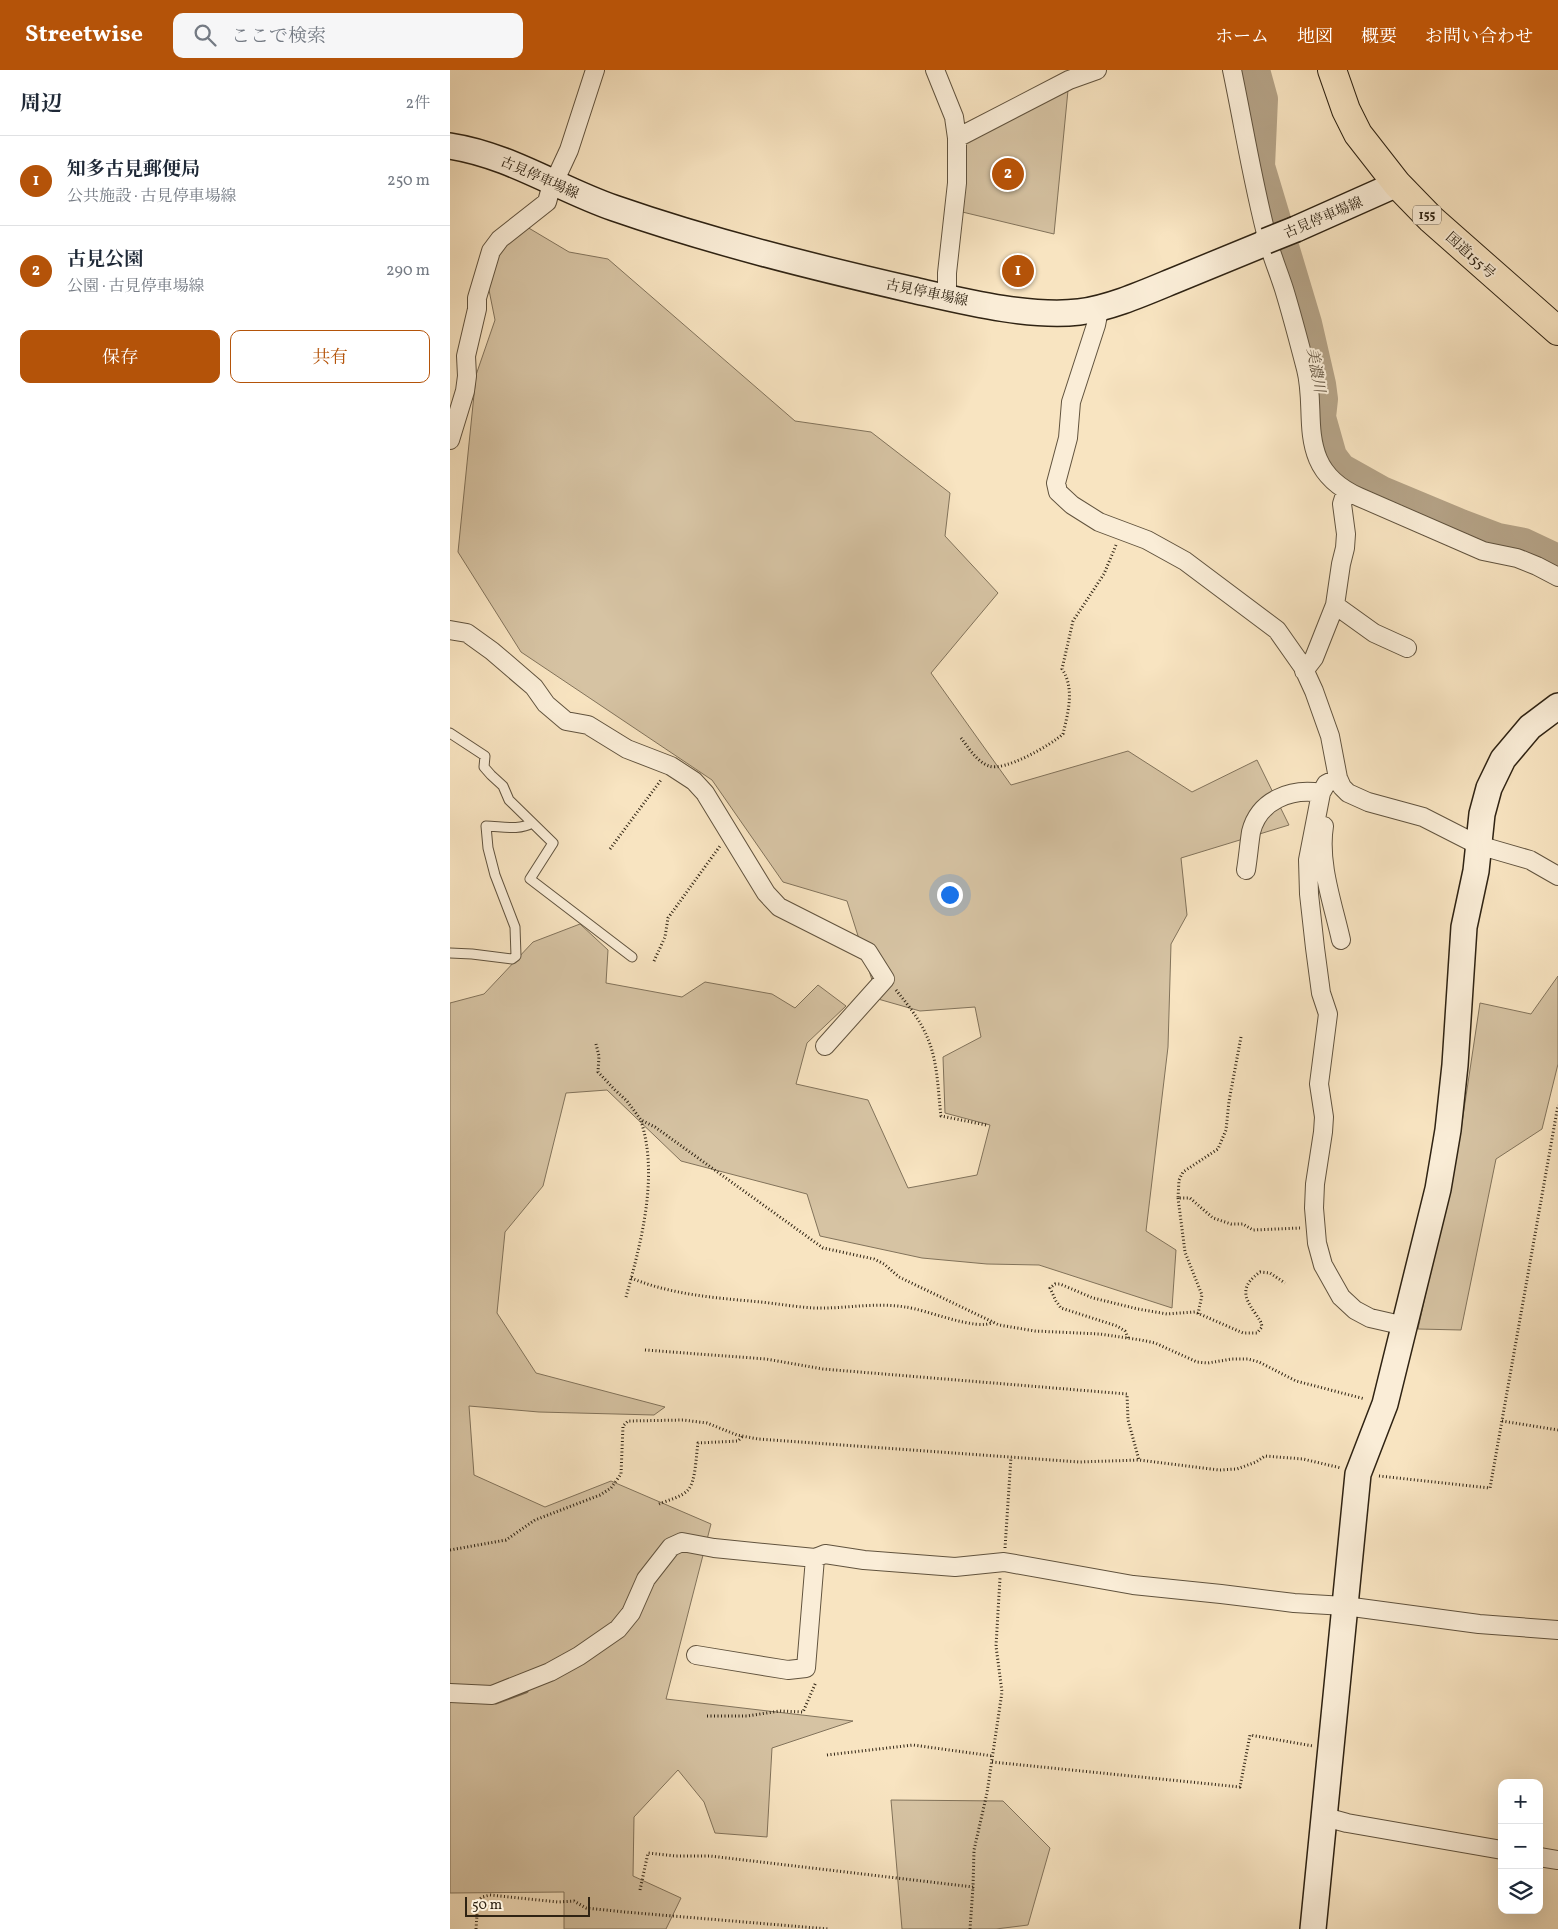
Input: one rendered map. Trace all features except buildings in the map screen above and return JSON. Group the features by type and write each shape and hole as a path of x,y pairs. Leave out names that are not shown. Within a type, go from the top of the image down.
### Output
{"highway":[{"name":"国道155号","path":"1332,70 1346,110 1358,134 1397,184 1431,219 1558,331"}],"street":[{"path":"450,440 465,391 467,376 466,356 477,309 477,298 491,251 500,239 548,202 550,191 569,150 595,70"},
{"path":"934,70 954,117 957,138 956,183 947,273 947,297"},
{"path":"957,138 1069,80 1097,70"},
{"path":"1232,70 1267,242 1307,371 1312,404 1311,435 1319,460 1326,472 1346,491 1483,551 1517,558 1558,577"},
{"name":"古見停車場線","path":"450,146 474,150 496,157 592,200 670,227 862,278 947,297 1025,311 1080,312 1136,296 1267,242 1397,184"},
{"path":"1096,307 1098,315 1096,325 1071,402 1068,438 1056,483 1058,492 1072,505 1099,522 1147,540 1185,561 1276,630 1304,671 1314,691 1330,736 1340,782 1348,792 1368,802 1423,817 1478,845 1530,860 1558,876"},
{"path":"1304,671 1314,658 1335,605 1345,548 1346,534 1342,504 1346,491"},
{"path":"1335,605 1374,632 1407,648"},
{"path":"450,630 467,633 492,651 534,687 546,704 566,721 588,725 627,749 671,766 694,782 705,793 766,893 779,906 868,952 885,979 825,1046"},
{"path":"1313,1929 1358,1474 1385,1404 1438,1189 1448,1130 1455,1066 1464,927 1476,871 1482,814 1489,788 1504,759 1530,727 1558,706"},
{"path":"1340,782 1326,784 1321,792 1308,860 1309,894 1321,993 1328,1014 1319,1078 1324,1117 1315,1184 1314,1208 1317,1243 1323,1265 1342,1297 1355,1310 1370,1318 1405,1326"},
{"path":"1340,782 1334,791 1327,811 1323,835 1327,880 1341,940"},
{"path":"1246,870 1252,830 1261,812 1270,803 1285,794 1300,791 1321,792"},
{"path":"450,1693 492,1695 550,1672 579,1656 618,1629 631,1613 646,1579 671,1547 682,1542 714,1548 815,1558 825,1554 864,1560 955,1568 1003,1562 1133,1585 1294,1603 1345,1606 1479,1624 1558,1630"},
{"path":"696,1655 788,1670 806,1668 815,1558"},
{"path":"1325,1817 1498,1849"},
{"path":"1543,1858 1558,1860"}],"lane":[{"path":"450,733 485,756 484,767 503,786 510,800 552,843 530,879 632,957"},
{"path":"450,953 512,959 516,956 515,927 495,875 488,848 486,826 518,827 532,824"}],"path":[{"path":"961,738 981,761 989,766 996,767 1004,766 1028,755 1063,734 1069,710 1070,693 1068,681 1062,669 1073,622 1104,574 1122,530"},
{"path":"610,849 671,766"},
{"path":"654,961 665,937 668,918 726,837 730,835"},
{"path":"885,979 905,1001 929,1040 934,1060 941,1116 986,1125"},
{"path":"1198,1314 1202,1295 1185,1252 1178,1198 1179,1180 1183,1172 1218,1149 1226,1130 1229,1101 1241,1036"},
{"path":"596,1044 598,1072 614,1090 628,1100 641,1120 646,1136 647,1180 644,1221 626,1297"},
{"path":"450,1550 506,1540 536,1520 600,1495 611,1488 622,1474 623,1426 628,1421 683,1420 707,1423 743,1436 758,1439 1079,1462 1139,1460 1219,1470 1237,1469 1256,1462 1265,1456 1303,1459 1358,1474 1490,1488 1558,1105"},
{"path":"641,1120 655,1127 823,1248 874,1259 907,1281 999,1325 1035,1331 1100,1334 1155,1343 1197,1362 1216,1363 1232,1359 1248,1359 1296,1381 1385,1404"},
{"path":"1178,1198 1190,1198 1213,1218 1232,1224 1243,1224 1253,1230 1316,1228"},
{"path":"1128,1338 1124,1331 1117,1326 1061,1308 1050,1288 1055,1284 1060,1284 1093,1298 1167,1314 1195,1312 1243,1333 1257,1333 1262,1327 1261,1321 1247,1299 1245,1289 1248,1280 1260,1272 1270,1273 1285,1284"},
{"path":"631,1278 651,1286 719,1298 814,1308 904,1306 962,1322 980,1325 990,1325 993,1322"},
{"path":"645,1350 766,1359 823,1369 1127,1394 1128,1420 1139,1460"},
{"path":"1502,1421 1558,1430"},
{"path":"660,1504 690,1489 693,1481 698,1443 738,1441 743,1436"},
{"path":"970,1929 974,1850 987,1793 1002,1692 996,1646 1000,1571 1003,1562 1011,1457"},
{"path":"707,1716 747,1716 780,1711 802,1712 818,1677 806,1668"},
{"path":"992,1762 1240,1787 1250,1735 1331,1750"},
{"path":"826,1755 913,1745 993,1756"},
{"path":"640,1890 648,1853 676,1856 710,1856 973,1887"},
{"path":"476,1929 478,1902 482,1897 490,1895 558,1902 574,1901 586,1908 625,1912 828,1929"}],"shaded area":[{"path":"1069,80 1054,234 954,210 957,138"},
{"path":"527,227 569,252 608,259 795,421 871,432 950,493 945,536 998,593 931,673 1011,785 1128,751 1192,792 1257,760 1289,825 1181,858 1187,915 1171,944 1168,1047 1146,1231 1176,1250 1172,1308 1039,1265 987,1264 922,1258 820,1236 807,1194 681,1161 607,1090 566,1093 543,1186 505,1232 497,1313 536,1373 665,1407 654,1415 539,1412 469,1406 474,1475 545,1507 611,1481 711,1524 666,1699 853,1721 772,1748 767,1837 715,1833 704,1802 678,1770 634,1817 633,1876 681,1898 666,1929 564,1929 564,1892 450,1893 450,1003 484,994 533,942 580,924 608,950 606,983 682,997 705,982 772,994 795,1008 818,985 846,1006 807,1043 796,1084 868,1100 908,1188 977,1175 990,1125 945,1113 943,1057 981,1037 975,1007 920,1011 878,999 847,901 783,882 712,780 521,652 458,552 476,375 495,320 483,260"},
{"path":"1558,976 1558,1064 1542,1129 1496,1159 1461,1330 1418,1329 1460,1136 1480,1003 1531,1014"},
{"path":"891,1800 1003,1801 1050,1848 1028,1925 996,1929 902,1929"}],"waterway":[{"name":"美濃川","path":"1255,70 1263,99 1260,166 1307,323 1321,384 1323,399 1321,417 1332,456 1341,468 1382,491 1498,538 1524,543 1558,559"},
{"path":"496,1702 526,1691"}],"place":[{"name":"古見公園","path":"1008,174"},
{"name":"知多古見郵便局","path":"1018,271"}]}
